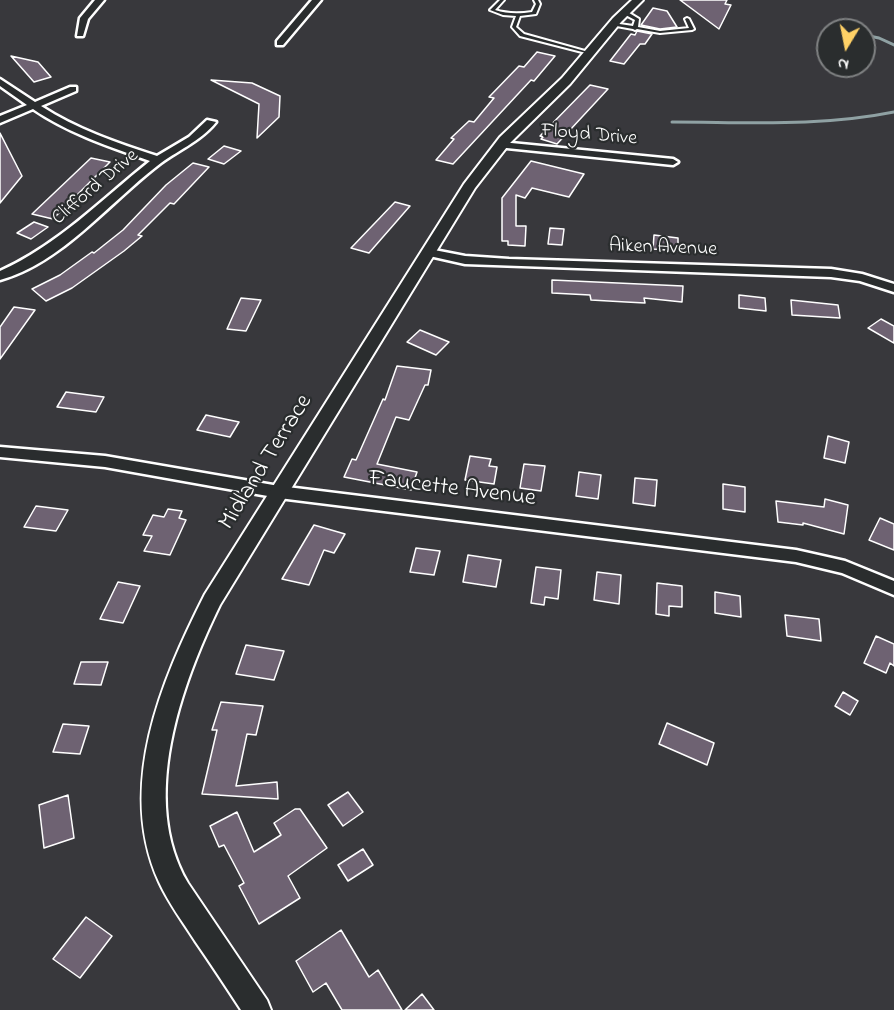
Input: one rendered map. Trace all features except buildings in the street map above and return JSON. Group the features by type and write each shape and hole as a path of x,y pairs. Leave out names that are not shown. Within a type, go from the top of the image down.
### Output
{"street":[{"path":"80,34 84,18 100,0"},
{"path":"280,43 317,0"},
{"name":"Midland Terrace","path":"257,1010 173,883 158,843 153,800 155,772 174,688 192,640 212,600 469,187 501,145 567,81 590,53 627,16"},
{"path":"0,82 34,106 88,135 158,160"},
{"path":"0,120 73,89"},
{"name":"Clifford Drive","path":"0,276 24,265 64,240 158,160 211,122"},
{"name":"Floyd Drive","path":"501,145 673,162"},
{"name":"Aiken Avenue","path":"429,253 465,260 509,263 831,273 854,276 894,288"},
{"name":"Faucette Avenue","path":"0,452 44,454 206,477 279,492 796,556 845,567 894,588"}],"lane":[{"path":"502,0 492,10 518,16 534,13 538,4 536,0"},
{"path":"518,16 514,27 522,35 590,53"},
{"path":"627,16 660,32 692,29 687,19"}],"waterway":[{"path":"876,37 894,45"},
{"path":"672,122 811,122 894,112"}]}
